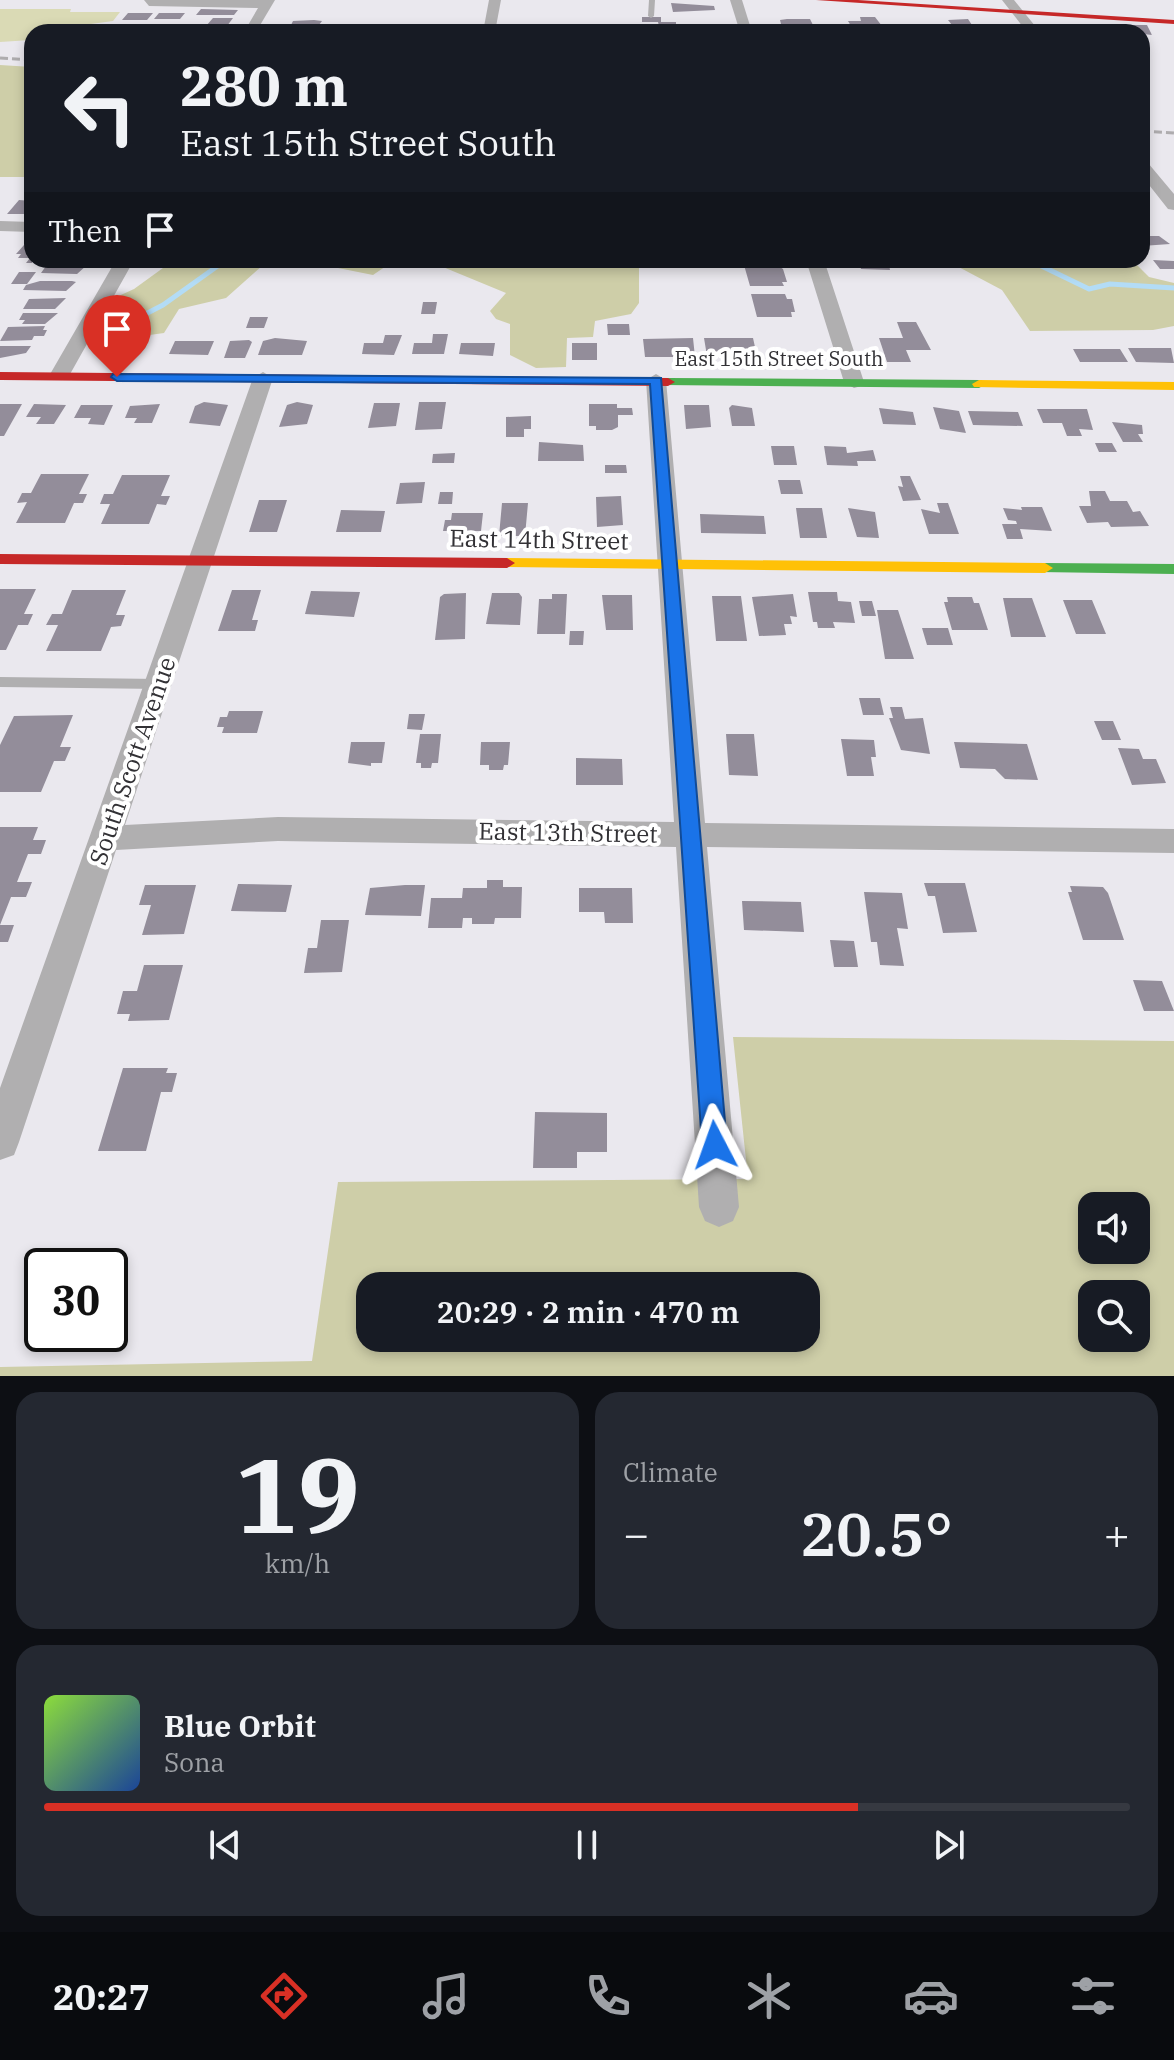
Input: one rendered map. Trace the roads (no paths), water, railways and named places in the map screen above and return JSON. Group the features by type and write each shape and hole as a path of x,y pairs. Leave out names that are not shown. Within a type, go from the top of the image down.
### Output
{"street":[{"path":"490,24 495,0"},
{"path":"736,0 744,24"},
{"path":"820,0 1012,5 1174,14"},
{"path":"953,0 1174,22"},
{"path":"149,2 268,2"},
{"path":"255,24 268,2"},
{"path":"1012,5 1027,24"},
{"path":"1150,176 1174,205"},
{"path":"0,226 24,227"},
{"path":"59,376 120,268"},
{"path":"818,268 854,382"},
{"name":"East 15th Street South","path":"0,376 1174,386"},
{"name":"South Scott Avenue","path":"0,1142 263,378"},
{"path":"656,380 719,1207"},
{"name":"East 14th Street","path":"0,559 1174,569"},
{"name":"East 13th Street","path":"106,838 278,829 1174,841"}],"lane":[{"path":"651,16 652,0"},
{"path":"0,682 160,684"}],"waterway":[{"path":"132,321 163,305 215,268"},
{"path":"1046,268 1089,289 1110,284 1174,288"}],"railway":[{"path":"0,58 24,60"},
{"path":"1150,132 1174,133"}]}
